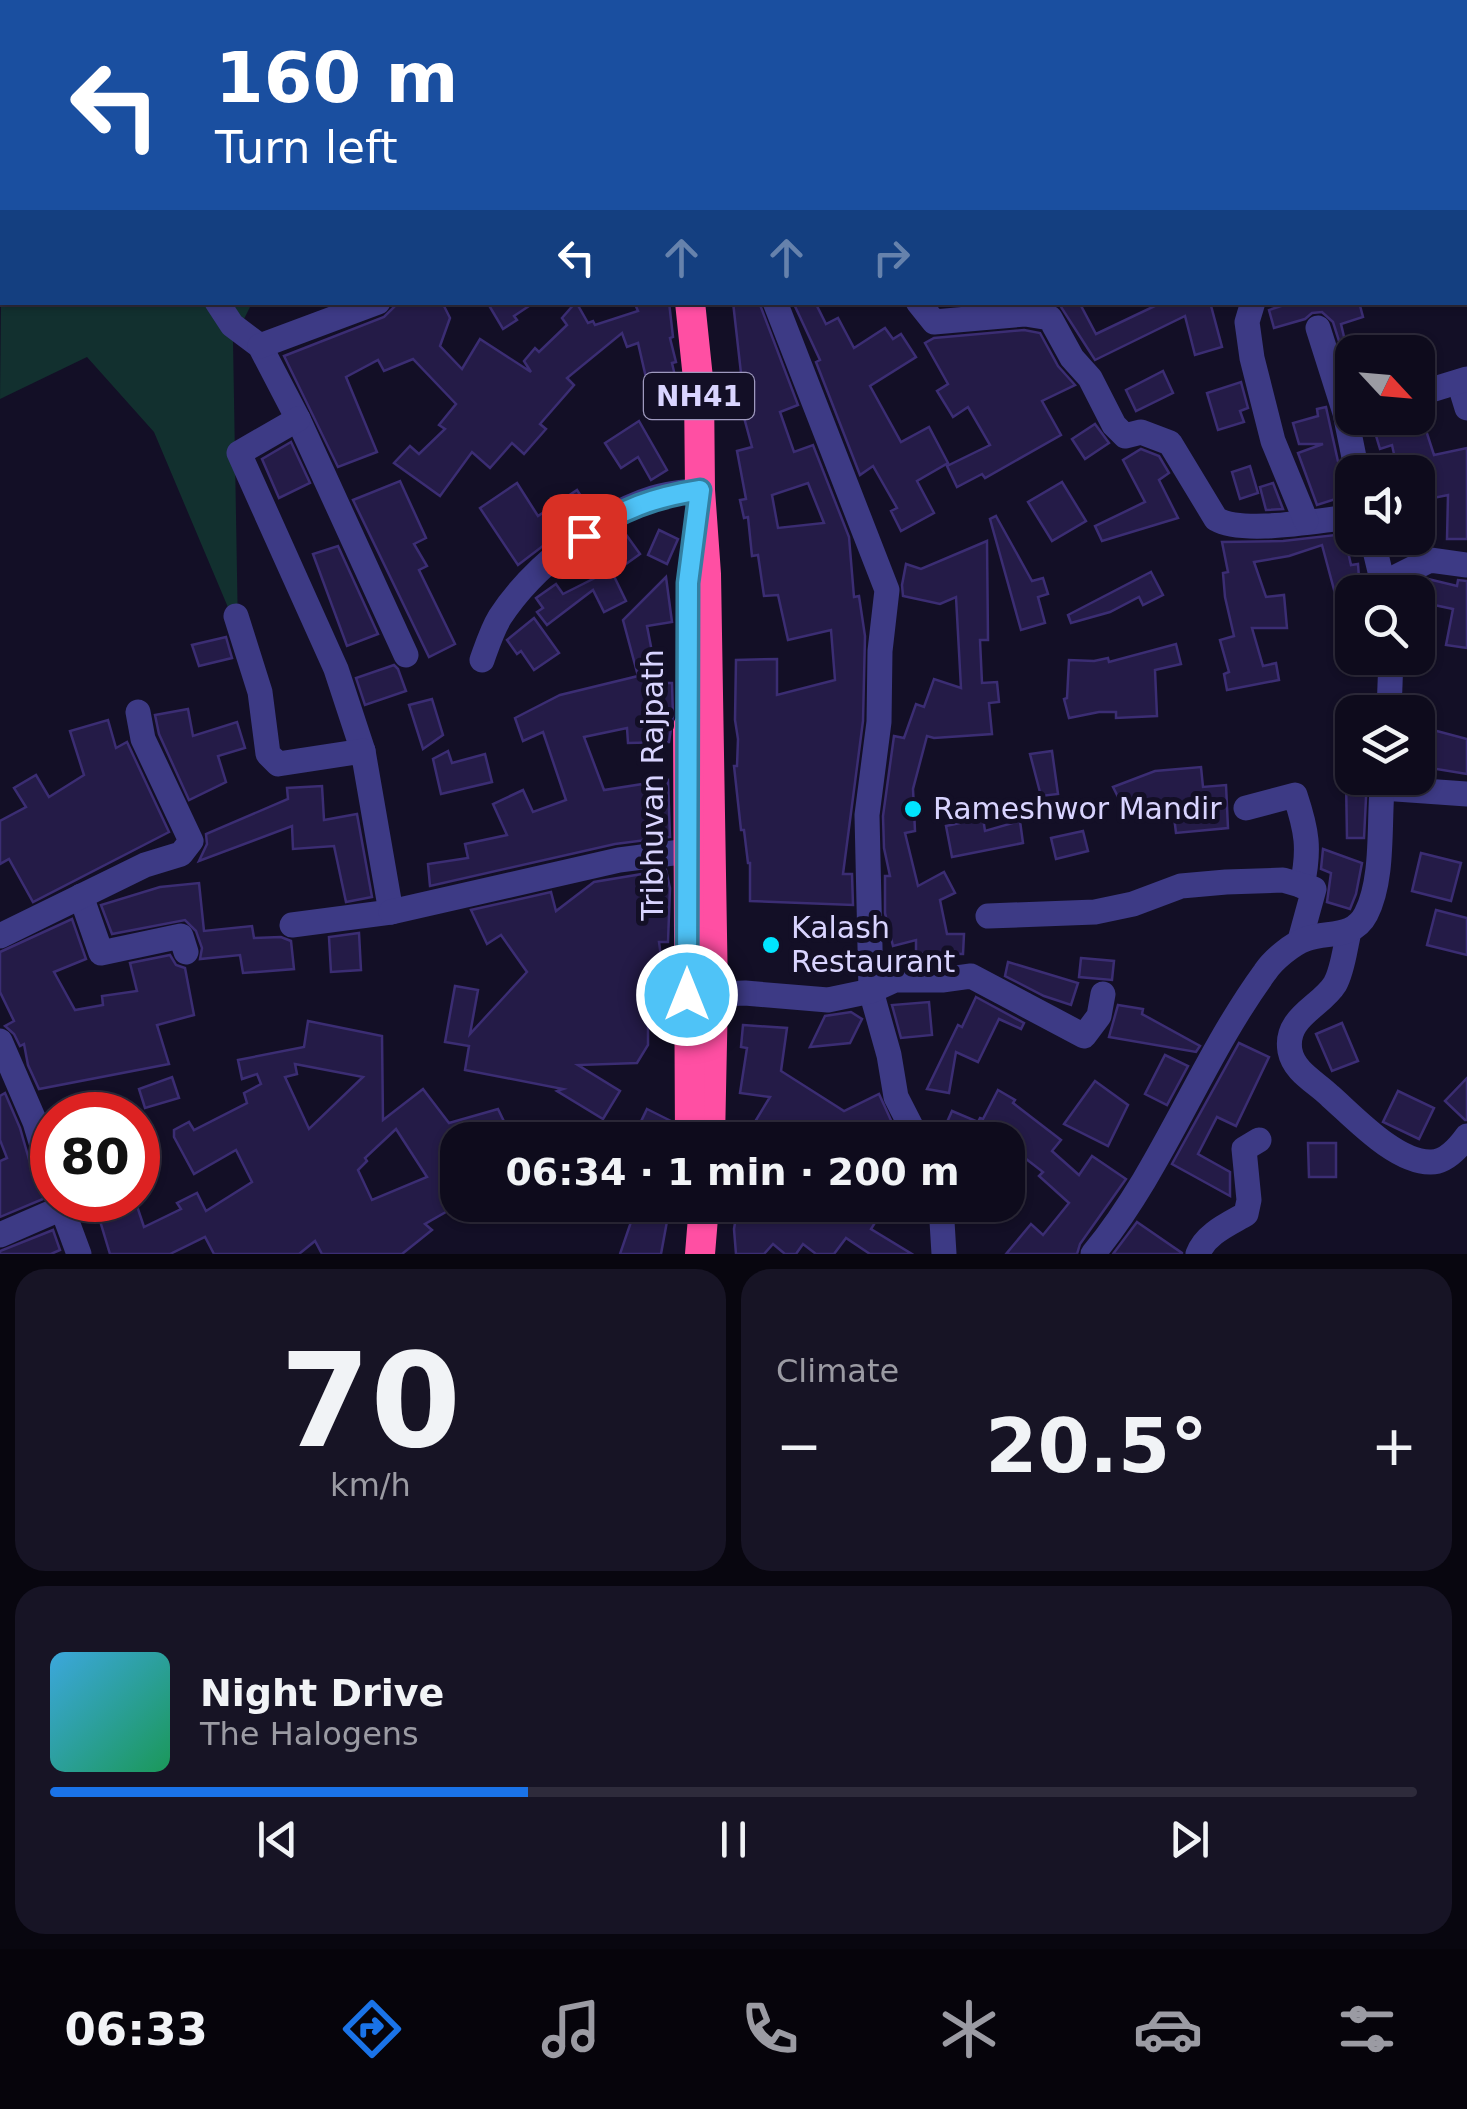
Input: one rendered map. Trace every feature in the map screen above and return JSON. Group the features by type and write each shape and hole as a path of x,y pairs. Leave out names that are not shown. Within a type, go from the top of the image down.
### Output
{"highway":[{"name":"Tribhuvan Rajpath","path":"690,305 700,388 700,490 688,583 699,849 700,995 709,1122"},
{"name":"Tribhuvan Rajpath","path":"691,1122 700,995"}],"street":[{"path":"219,305 232,325 260,346 298,418 406,656"},
{"path":"260,346 370,305"},
{"path":"776,305 886,590 879,722 867,815 870,991 889,1055 896,1097 909,1122"},
{"path":"920,305 934,322 1025,314 1050,318 1072,358 1090,378 1114,425 1125,436 1141,432 1170,443 1216,520 1229,526 1252,527 1335,518"},
{"path":"1252,305 1248,322 1252,358 1272,440 1306,522"},
{"path":"1318,328 1335,376"},
{"path":"1435,389 1463,381 1467,408"},
{"path":"298,418 239,453 336,669 363,751 391,912"},
{"path":"482,660 497,620 527,580 559,555 608,518 653,498 700,490"},
{"path":"1405,575 1430,560 1467,565"},
{"path":"236,616 260,692 272,760 278,764 363,751"},
{"path":"0,936 144,865 181,854 191,841 144,739 138,712"},
{"path":"1435,790 1467,794"},
{"path":"1093,1254 1179,1120 1237,1012 1268,967 1300,940 1349,932 1360,924 1368,911 1378,862 1381,795"},
{"path":"1246,808 1295,796 1308,833 1308,862 1302,886"},
{"path":"292,925 391,912 619,860 699,849"},
{"path":"988,916 1096,912 1133,904 1180,886 1283,880 1314,889 1300,940"},
{"path":"81,896 101,953 181,936 186,952"},
{"path":"1349,932 1334,984 1296,1020 1289,1048 1297,1067 1351,1118 1402,1154 1430,1162 1441,1160 1467,1136"},
{"path":"700,995 828,1000 870,991 895,980 971,976 1084,1036 1099,1016 1103,994"},
{"path":"0,1041 8,1079 30,1114"},
{"path":"1198,1254 1200,1246 1219,1230 1246,1214 1249,1200 1244,1149 1260,1140"},
{"path":"0,1235 30,1220"},
{"path":"67,1222 79,1254"},
{"path":"942,1222 944,1254"}],"green space":[{"path":"1,305 251,305 233,341 238,631 154,432 87,357 0,399"}],"building":[{"path":"396,305 444,305 450,318 440,346 462,369 480,339 531,372 524,361 567,325 562,318 573,305 578,305 588,323 593,321 595,325 638,311 635,305 669,305 673,337 670,338 676,362 672,363 678,389 650,395 638,343 627,347 622,333 567,378 574,385 540,424 546,429 524,454 512,443 490,468 472,452 440,496 394,463 410,446 419,454 445,429 439,425 456,404 413,359 384,371 378,360 346,377 377,452 338,467 284,356 384,317"},
{"path":"489,305 530,305 514,316 517,320 503,329"},
{"path":"733,305 760,305 798,405 780,412 794,452 813,445 849,537 854,597 859,596 865,636 863,721 843,874 852,874 853,905 750,901 750,863 741,830 734,766 738,739 736,660 777,659 777,695 835,680 831,630 788,640 778,595 764,596 758,555 752,556 748,517 744,518 740,500 746,499 737,451 752,447 735,384 742,382","holes":["808,483 824,523 778,528 772,495"]},
{"path":"794,305 816,305 826,324 838,318 854,348 885,328 893,339 901,334 916,357 870,386 901,442 929,427 948,463 917,481 934,513 901,531 891,511 897,508 873,466 860,475 816,362 820,360"},
{"path":"1081,305 1096,334 1157,305 1211,305 1222,347 1195,355 1185,316 1095,360 1061,307"},
{"path":"1284,305 1360,305 1363,317 1341,324 1344,335 1337,335 1333,322 1322,312 1274,328 1269,310"},
{"path":"1024,330 1040,333 1058,366 1075,385 1042,401 1061,435 985,478 982,474 957,487 947,466 990,445 968,407 953,417 937,391 948,384 925,343 934,338"},
{"path":"1163,371 1173,393 1136,411 1126,390"},
{"path":"1241,382 1248,408 1240,411 1244,422 1218,430 1207,393"},
{"path":"1326,407 1337,455 1335,499 1317,505 1298,453 1323,444 1299,444 1293,423 1318,416 1317,409"},
{"path":"639,421 667,470 651,480 638,457 621,468 605,443"},
{"path":"1095,424 1109,443 1085,459 1072,439"},
{"path":"1376,435 1428,435 1434,455 1394,455 1392,445 1380,449"},
{"path":"291,442 310,483 279,498 262,459"},
{"path":"1467,448 1467,539 1447,539 1448,495 1435,498 1434,455"},
{"path":"1141,449 1159,456 1169,473 1159,480 1178,518 1102,541 1095,526 1145,502 1123,460"},
{"path":"1250,466 1258,493 1240,499 1232,472"},
{"path":"400,481 426,538 414,544 427,566 419,570 455,644 429,657 353,500"},
{"path":"1062,482 1086,521 1052,541 1028,502"},
{"path":"517,483 538,516 577,490 590,510 518,565 480,508"},
{"path":"1273,483 1283,509 1266,510 1260,487"},
{"path":"996,516 1032,581 1043,578 1048,594 1038,597 1045,623 1021,630 990,519"},
{"path":"622,529 640,554 619,569 600,543"},
{"path":"659,530 678,539 667,564 648,555"},
{"path":"1335,535 1335,555 1349,555 1351,565 1358,564 1359,575 1335,575 1335,593 1322,545 1254,562 1266,597 1284,595 1287,628 1252,628 1263,666 1276,663 1279,680 1227,690 1224,674 1229,672 1220,640 1234,636 1225,597 1223,573 1228,572 1222,542"},
{"path":"987,541 988,640 980,640 982,683 997,682 999,702 989,703 992,734 927,736 913,789 915,831 905,833 918,886 944,872 955,893 940,900 947,934 964,934 963,954 916,953 916,940 893,946 885,913 885,876 890,876 883,816 894,736 904,738 916,704 924,707 934,679 961,688 956,597 940,604 903,596 902,585 906,564 921,569"},
{"path":"338,546 378,634 347,646 313,554"},
{"path":"611,570 626,601 604,612 593,590 547,625 537,612 543,608 536,598 556,584 563,594"},
{"path":"1151,572 1163,595 1143,605 1139,597 1110,612 1071,623 1068,615"},
{"path":"666,577 672,622 647,626 658,683 672,683 669,742 628,743 627,728 584,737 604,790 668,780 670,837 615,844 430,886 428,864 468,858 465,844 507,835 493,804 523,790 533,812 566,800 543,732 523,741 515,718 560,695 638,676 623,620"},
{"path":"1458,580 1467,581 1467,648 1446,645 1453,609 1435,605 1435,581 1457,586"},
{"path":"534,618 559,653 534,670 521,651 517,654 507,640"},
{"path":"226,637 232,658 199,666 192,645"},
{"path":"1176,644 1181,664 1155,670 1157,716 1116,718 1116,712 1099,712 1069,718 1064,699 1069,660 1108,658 1109,662"},
{"path":"394,665 406,691 365,705 356,678"},
{"path":"432,699 443,735 423,749 409,705"},
{"path":"188,709 193,736 237,722 245,748 218,756 226,782 189,800 159,734 155,715"},
{"path":"108,720 116,748 127,742 169,832 33,902 9,859 0,864 0,821 26,807 14,788 36,775 49,797 84,775 70,731"},
{"path":"1435,731 1467,739 1467,774 1435,769"},
{"path":"448,751 452,763 485,754 492,782 441,794 433,759"},
{"path":"1052,751 1058,794 1041,796 1030,754"},
{"path":"1201,767 1203,787 1226,785 1228,828 1176,833 1172,800 1128,817 1113,787 1155,771"},
{"path":"322,786 324,820 357,814 372,897 346,902 334,846 293,849 292,826 199,861 207,844 206,834 288,799 287,788"},
{"path":"1346,795 1366,795 1364,838 1347,838"},
{"path":"983,818 985,831 1020,821 1023,843 952,857 946,826"},
{"path":"1083,831 1088,851 1056,859 1051,838"},
{"path":"1323,849 1362,863 1350,909 1327,902 1331,873 1321,869"},
{"path":"1421,853 1461,863 1451,901 1412,891"},
{"path":"666,870 670,888 668,942 659,942 664,979 648,981 648,1045 637,1063 578,1065 620,1091 603,1119 557,1091 563,1089 465,1070 469,1046 445,1042 455,986 478,990 470,1034 527,972 501,935 487,944 471,910 551,892 556,911 594,882"},
{"path":"199,883 204,931 252,926 254,938 281,937 291,941 294,969 243,973 240,955 200,959 202,948 196,931 185,920 112,934 101,905 160,887"},
{"path":"1436,910 1467,918 1467,955 1427,945"},
{"path":"72,919 86,959 54,972 75,1010 103,1005 102,996 137,991 130,963 170,955 176,965 185,968 194,1015 157,1025 169,1064 39,1089 24,1044 20,1046 5,1026 14,1021 0,992 0,952"},
{"path":"359,933 361,970 331,972 329,937"},
{"path":"1081,958 1114,961 1112,980 1079,977"},
{"path":"1008,962 1078,983 1071,1005 1005,976"},
{"path":"976,997 1024,1023 1021,1029 999,1019 978,1062 956,1052 949,1093 927,1089 958,1025 962,1027"},
{"path":"929,1002 932,1035 901,1038 892,1005"},
{"path":"1118,1005 1143,1009 1142,1014 1200,1046 1196,1052 1109,1037"},
{"path":"851,1012 862,1019 850,1043 810,1047 825,1016"},
{"path":"308,1021 382,1036 383,1120 423,1089 448,1122 440,1122 440,1215 425,1224 432,1230 402,1254 322,1254 315,1241 299,1254 214,1254 205,1237 170,1254 110,1254 100,1222 142,1222 144,1227 181,1209 177,1203 197,1193 206,1211 252,1182 236,1150 194,1174 174,1137 174,1130 189,1122 194,1130 247,1103 244,1093 261,1084 257,1074 242,1079 238,1060 304,1047","holes":["295,1064 363,1077 309,1129 285,1077 297,1074","396,1129 427,1177 372,1200 358,1170 367,1161 365,1158"]},
{"path":"1342,1023 1358,1061 1332,1071 1316,1034"},
{"path":"743,1025 787,1028 781,1071 844,1111 879,1094 892,1122 759,1122 756,1120 770,1097 740,1093 747,1048 741,1047"},
{"path":"1239,1043 1269,1057 1236,1126 1217,1117 1198,1154 1230,1172 1230,1196 1172,1164"},
{"path":"1165,1055 1188,1066 1167,1105 1145,1094"},
{"path":"172,1077 179,1098 160,1104 160,1092 139,1089"},
{"path":"1467,1078 1467,1120 1465,1120 1445,1101"},
{"path":"1095,1081 1128,1105 1108,1146 1064,1124"},
{"path":"998,1090 1061,1140 1052,1151 1079,1175 1092,1156 1126,1179 1077,1254 1006,1254 1031,1224 1043,1235 1069,1203 1039,1176 1043,1172 1025,1158 1025,1122 978,1122"},
{"path":"1398,1091 1434,1108 1419,1139 1383,1122"},
{"path":"5,1093 30,1163 30,1204 0,1217 0,1161 7,1158 0,1140 0,1096"},
{"path":"498,1109 504,1122 452,1122"},
{"path":"647,1109 671,1121 671,1122 641,1122"},
{"path":"952,1111 978,1122 947,1122"},
{"path":"1308,1143 1336,1143 1336,1177 1309,1177"},
{"path":"631,1222 667,1222 661,1254 620,1254"},
{"path":"735,1222 875,1222 871,1229 912,1254 870,1254 846,1238 834,1254 816,1254 803,1244 796,1254 785,1254 773,1244 764,1254 736,1254"},
{"path":"1137,1222 1182,1253 1182,1254 1113,1254"},
{"path":"53,1230 60,1250 51,1254 0,1254 0,1251"}],"place":[{"name":"Rameshwor Mandir","path":"913,809"},
{"name":"Kalash Restaurant","path":"771,945"}],"route":[{"path":"584,536 608,518 653,498 700,490 688,583 687,995"}]}
